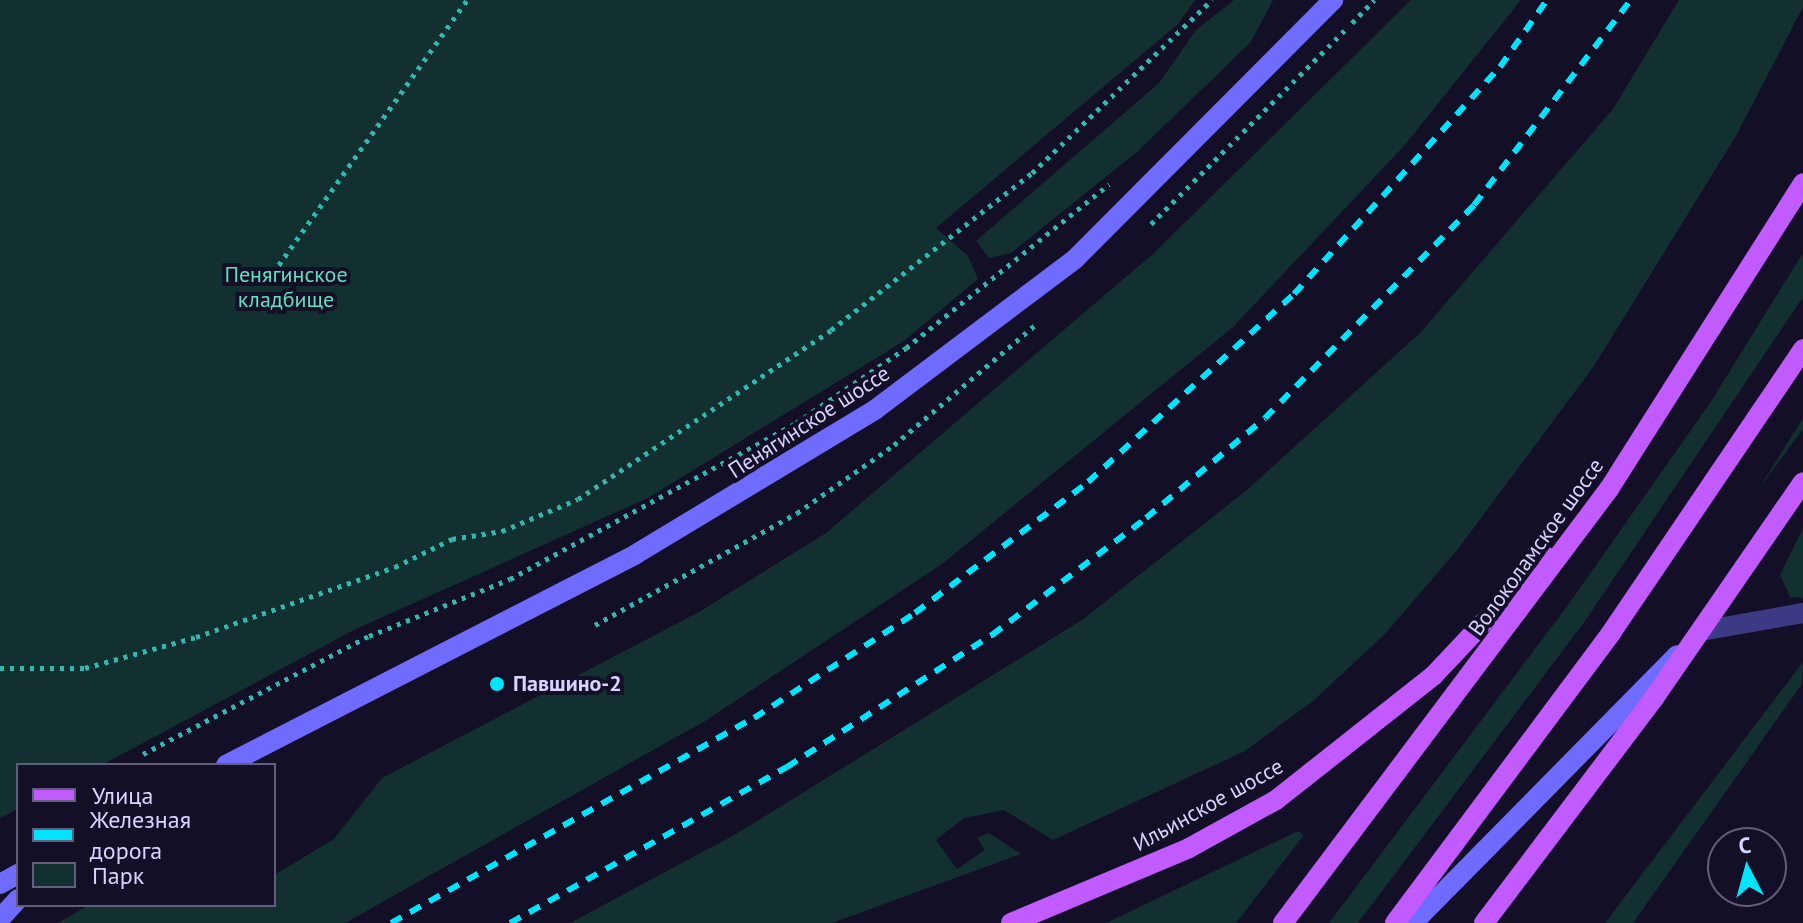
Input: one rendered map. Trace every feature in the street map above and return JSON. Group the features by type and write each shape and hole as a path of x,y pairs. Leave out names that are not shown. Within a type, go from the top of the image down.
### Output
{"main road":[{"name":"Пенягинское шоссе","path":"230,763 636,554 791,467 901,392 1075,259 1333,0"},
{"name":"Волоколамское шоссе","path":"1283,923 1609,489 1803,183"},
{"path":"1395,923 1611,633 1803,349"},
{"path":"1484,923 1701,631 1803,482"},
{"name":"Ильинское шоссе","path":"1011,923 1189,848 1355,744 1434,675 1609,489"},
{"path":"1413,923 1701,631"},
{"path":"0,919 16,901"}],"lane":[{"path":"1701,631 1803,613"}],"path":[{"path":"273,273 467,0"},
{"path":"0,668 85,668 196,637 395,567 452,539 502,531 578,499 807,347 1032,173 1212,0"},
{"path":"143,754 369,636 510,579 796,423 919,338 1121,173"}],"green space":[{"name":"Пенягинское кладбище","path":"0,0 1195,0 1178,24 936,228 968,256 978,279 904,341 648,498 356,629 106,763 16,763 16,810 0,818"},
{"path":"1234,0 1273,0 1251,42 1138,151 1011,253 989,258 976,241 1159,83 1196,30"},
{"path":"1411,0 1521,0 1404,146 1232,328 942,564 705,721 345,923 58,923 86,907 276,907 276,874 334,839 382,778 699,612 826,533 1154,253"},
{"path":"1679,0 1803,0 1803,7 1736,136 1594,366 1458,549 1385,634 1313,701 1245,751 1053,840 1004,810 964,818 936,840 957,869 985,850 977,838 989,833 1021,854 832,923 570,923 736,834 1082,620 1247,490 1421,332 1613,109"},
{"path":"1803,253 1803,297 1585,621 1358,923 1329,923 1568,605 1710,403"},
{"path":"1803,418 1803,429 1758,490"},
{"path":"1803,528 1803,598 1790,597 1780,575"},
{"path":"1803,662 1802,684 1633,923 1605,923"},
{"path":"1298,831 1304,835 1236,923 1106,923"}],"railway":[{"path":"391,923 754,718 915,613 1088,482 1294,294 1500,67 1547,0"},
{"path":"510,923 787,767 992,635 1146,518 1265,418 1474,205 1631,0"}],"place":[{"name":"Павшино-2","path":"497,684"}]}
